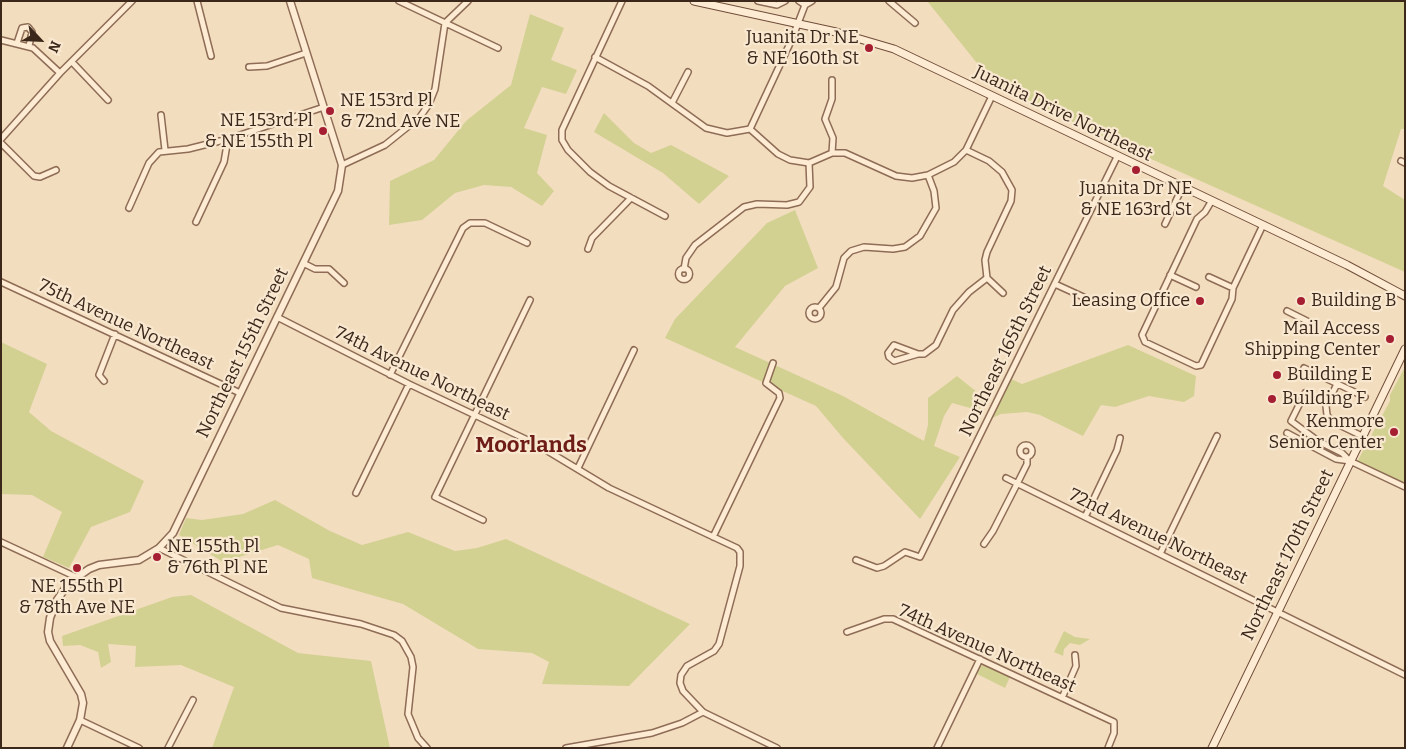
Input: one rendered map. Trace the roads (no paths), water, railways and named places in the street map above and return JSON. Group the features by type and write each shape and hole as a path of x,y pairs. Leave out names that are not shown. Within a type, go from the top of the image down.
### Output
{"main road":[{"name":"Juanita Drive Northeast","path":"694,1 883,45 1262,227 1347,265 1405,296"},
{"name":"Northeast 170th Street","path":"1212,748 1405,349"}],"street":[{"path":"56,170 40,177 34,176 1,141 60,73 132,1"},
{"path":"197,1 211,56"},
{"path":"290,1 342,166 385,145 420,116 429,104 435,89 445,23 468,1"},
{"path":"399,1 498,48"},
{"path":"622,1 562,130 562,140 568,150 590,172 664,216"},
{"path":"758,1 777,4 785,1"},
{"path":"799,1 805,5"},
{"path":"750,129 805,5 812,1"},
{"path":"889,1 915,23"},
{"path":"17,43 22,28 28,27 32,32 28,46"},
{"path":"1,40 28,46 42,55 60,73"},
{"path":"249,67 267,66 306,53"},
{"path":"595,57 648,86 692,120 715,132 727,133 750,129"},
{"path":"72,62 108,100"},
{"path":"672,104 688,72"},
{"path":"832,80 832,98 825,119 832,138 832,153"},
{"path":"750,129 778,154 790,160 809,163 832,153 854,156 896,176 912,178 928,175 954,162 966,150 992,96"},
{"path":"129,208 149,163 159,152 188,149 228,139 324,107"},
{"path":"161,115 165,150"},
{"path":"196,222 224,162 228,139"},
{"path":"966,150 996,165 1008,180 1012,190 1011,201 985,260 987,278 1003,293"},
{"name":"Northeast 165th Street","path":"856,560 877,568 884,566 905,552 920,557 1117,157"},
{"path":"684,269 686,258 695,245 744,207 757,204 788,205 799,202 810,188 809,163"},
{"name":"Northeast 155th Street","path":"159,548 173,533 338,191 342,166"},
{"path":"820,308 836,287 844,258 851,251 864,246 894,248 905,246 920,236 936,208 934,191 928,175"},
{"path":"1165,224 1182,188"},
{"path":"588,249 592,238 631,198"},
{"path":"1211,202 1205,212 1197,219 1142,335 1142,338 1196,366 1201,365 1232,299 1233,288 1262,227"},
{"path":"390,374 463,228 470,223 485,223 527,242"},
{"path":"303,263 315,269 329,270 344,283"},
{"path":"1170,275 1196,287"},
{"path":"1208,277 1233,288"},
{"path":"918,354 896,346 891,347 888,353 889,357 894,361 924,354 936,345 953,310 969,292 987,278"},
{"name":"75th Avenue Northeast","path":"1,282 240,393"},
{"path":"1055,284 1092,301 1102,301"},
{"path":"483,520 435,497 473,414 530,300"},
{"path":"1286,311 1313,324"},
{"name":"74th Avenue Northeast","path":"276,317 409,384 536,444 609,488 736,548 740,552 737,580 719,644 714,651 687,666 681,675 680,684 683,691 703,712"},
{"path":"104,381 99,375 116,334"},
{"path":"578,468 634,350"},
{"path":"713,537 780,398 779,393 766,383 773,363"},
{"path":"1304,368 1364,397"},
{"path":"356,493 409,384"},
{"path":"1337,384 1326,406 1326,415 1331,421 1362,436"},
{"path":"1305,392 1291,421 1318,440 1342,453 1350,461"},
{"path":"1286,433 1336,459 1350,461 1405,488"},
{"path":"1160,554 1217,436"},
{"path":"1085,517 1117,450 1120,438"},
{"path":"984,544 1027,464 1027,458"},
{"name":"72nd Avenue Northeast","path":"1006,478 1405,675"},
{"path":"1,542 76,577"},
{"path":"67,748 80,720 83,703 81,694 54,650 48,632 50,618 57,600 76,577 99,565 139,560 159,548 281,608 361,624 394,634 402,640 411,656 413,667 408,714 418,738 428,748"},
{"name":"74th Avenue Northeast","path":"847,632 884,619 893,619 1114,722 1114,733 1108,748"},
{"path":"1062,698 1076,666 1075,655"},
{"path":"937,748 980,659"},
{"path":"168,748 192,700"},
{"path":"566,748 652,733 703,712 777,748"},
{"path":"80,720 139,748"}],"place":[{"name":"Juanita Dr NE & NE 160th St","path":"869,48"},
{"name":"NE 153rd Pl & 72nd Ave NE","path":"330,111"},
{"name":"NE 153rd Pl & NE 155th Pl","path":"323,131"},
{"name":"Juanita Dr NE & NE 163rd St","path":"1136,170"},
{"name":"Leasing Office","path":"1200,301"},
{"name":"Building B","path":"1301,301"},
{"name":"Mail Access Shipping Center","path":"1390,339"},
{"name":"Building E","path":"1277,375"},
{"name":"Building F","path":"1272,399"},
{"name":"Kenmore Senior Center","path":"1394,432"},
{"name":"NE 155th Pl & 76th Pl NE","path":"157,557"},
{"name":"NE 155th Pl & 78th Ave NE","path":"77,568"}],"district":[{"name":"Moorlands","path":"531,446"}]}
